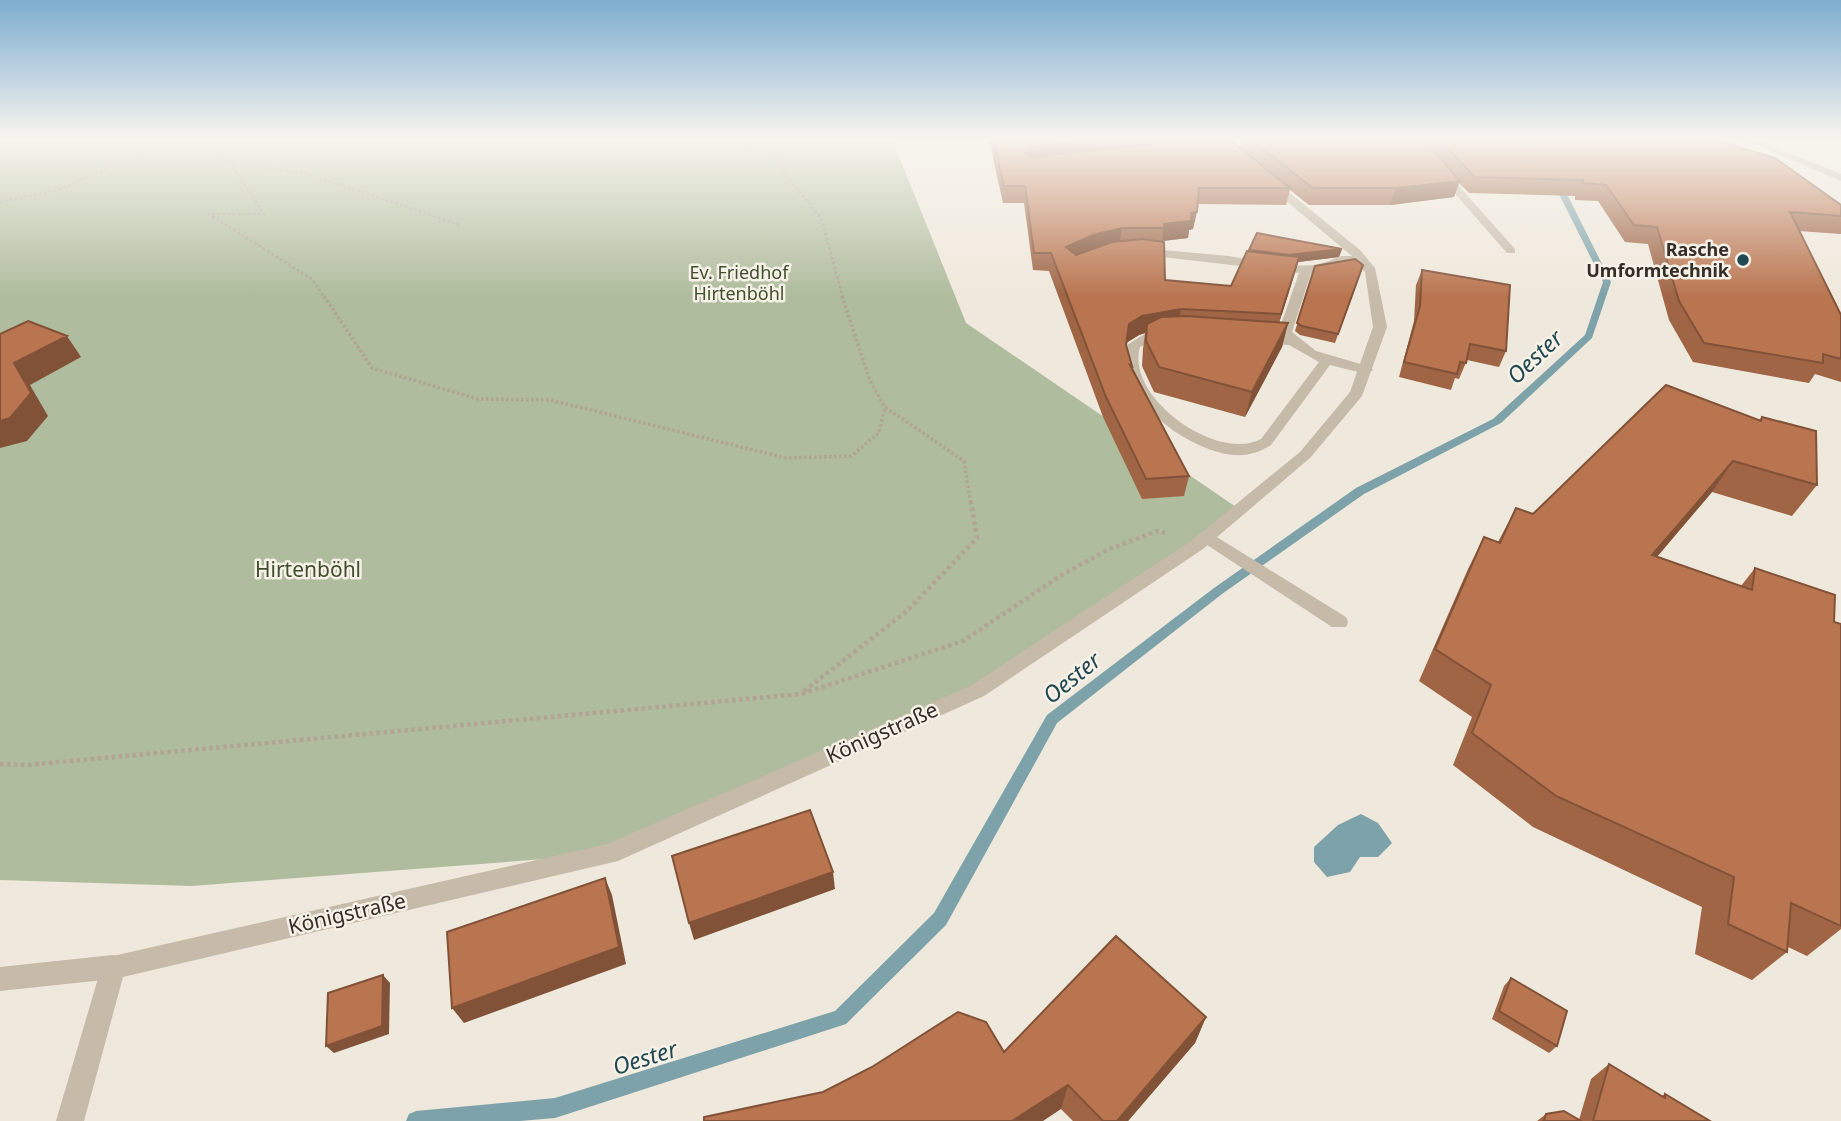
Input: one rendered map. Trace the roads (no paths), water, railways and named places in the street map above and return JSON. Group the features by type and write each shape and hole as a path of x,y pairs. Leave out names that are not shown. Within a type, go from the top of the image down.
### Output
{"street":[{"name":"Königstraße","path":"0,979 113,967 610,853 977,691 1202,541 1305,455 1357,393 1380,327 1371,271 1362,259 1280,191"},
{"path":"1458,191 1511,251"},
{"path":"1127,252 1229,260 1286,270 1319,269 1342,260 1362,259"},
{"path":"1306,269 1284,333 1308,353 1366,370"},
{"path":"1181,334 1153,335 1134,345 1130,360 1138,385 1158,410 1187,434 1223,449 1251,450 1266,442 1327,360"},
{"path":"1250,338 1291,341"},
{"path":"1202,541 1238,556 1339,622"},
{"path":"70,1121 113,967"}],"water":[{"path":"1361,814 1378,823 1392,843 1378,857 1360,857 1350,872 1327,877 1314,862 1314,847 1338,825"}],"waterway":[{"name":"Oester","path":"416,1121 555,1108 840,1018 940,919 1052,719 1218,591 1360,491 1497,421 1589,336 1607,282 1562,191"}],"place":[{"name":"Rasche Umformtechnik","path":"1743,260"}],"park label":[{"name":"Ev. Friedhof Hirtenböhl","path":"739,283"},
{"name":"Hirtenböhl","path":"308,570"}]}
